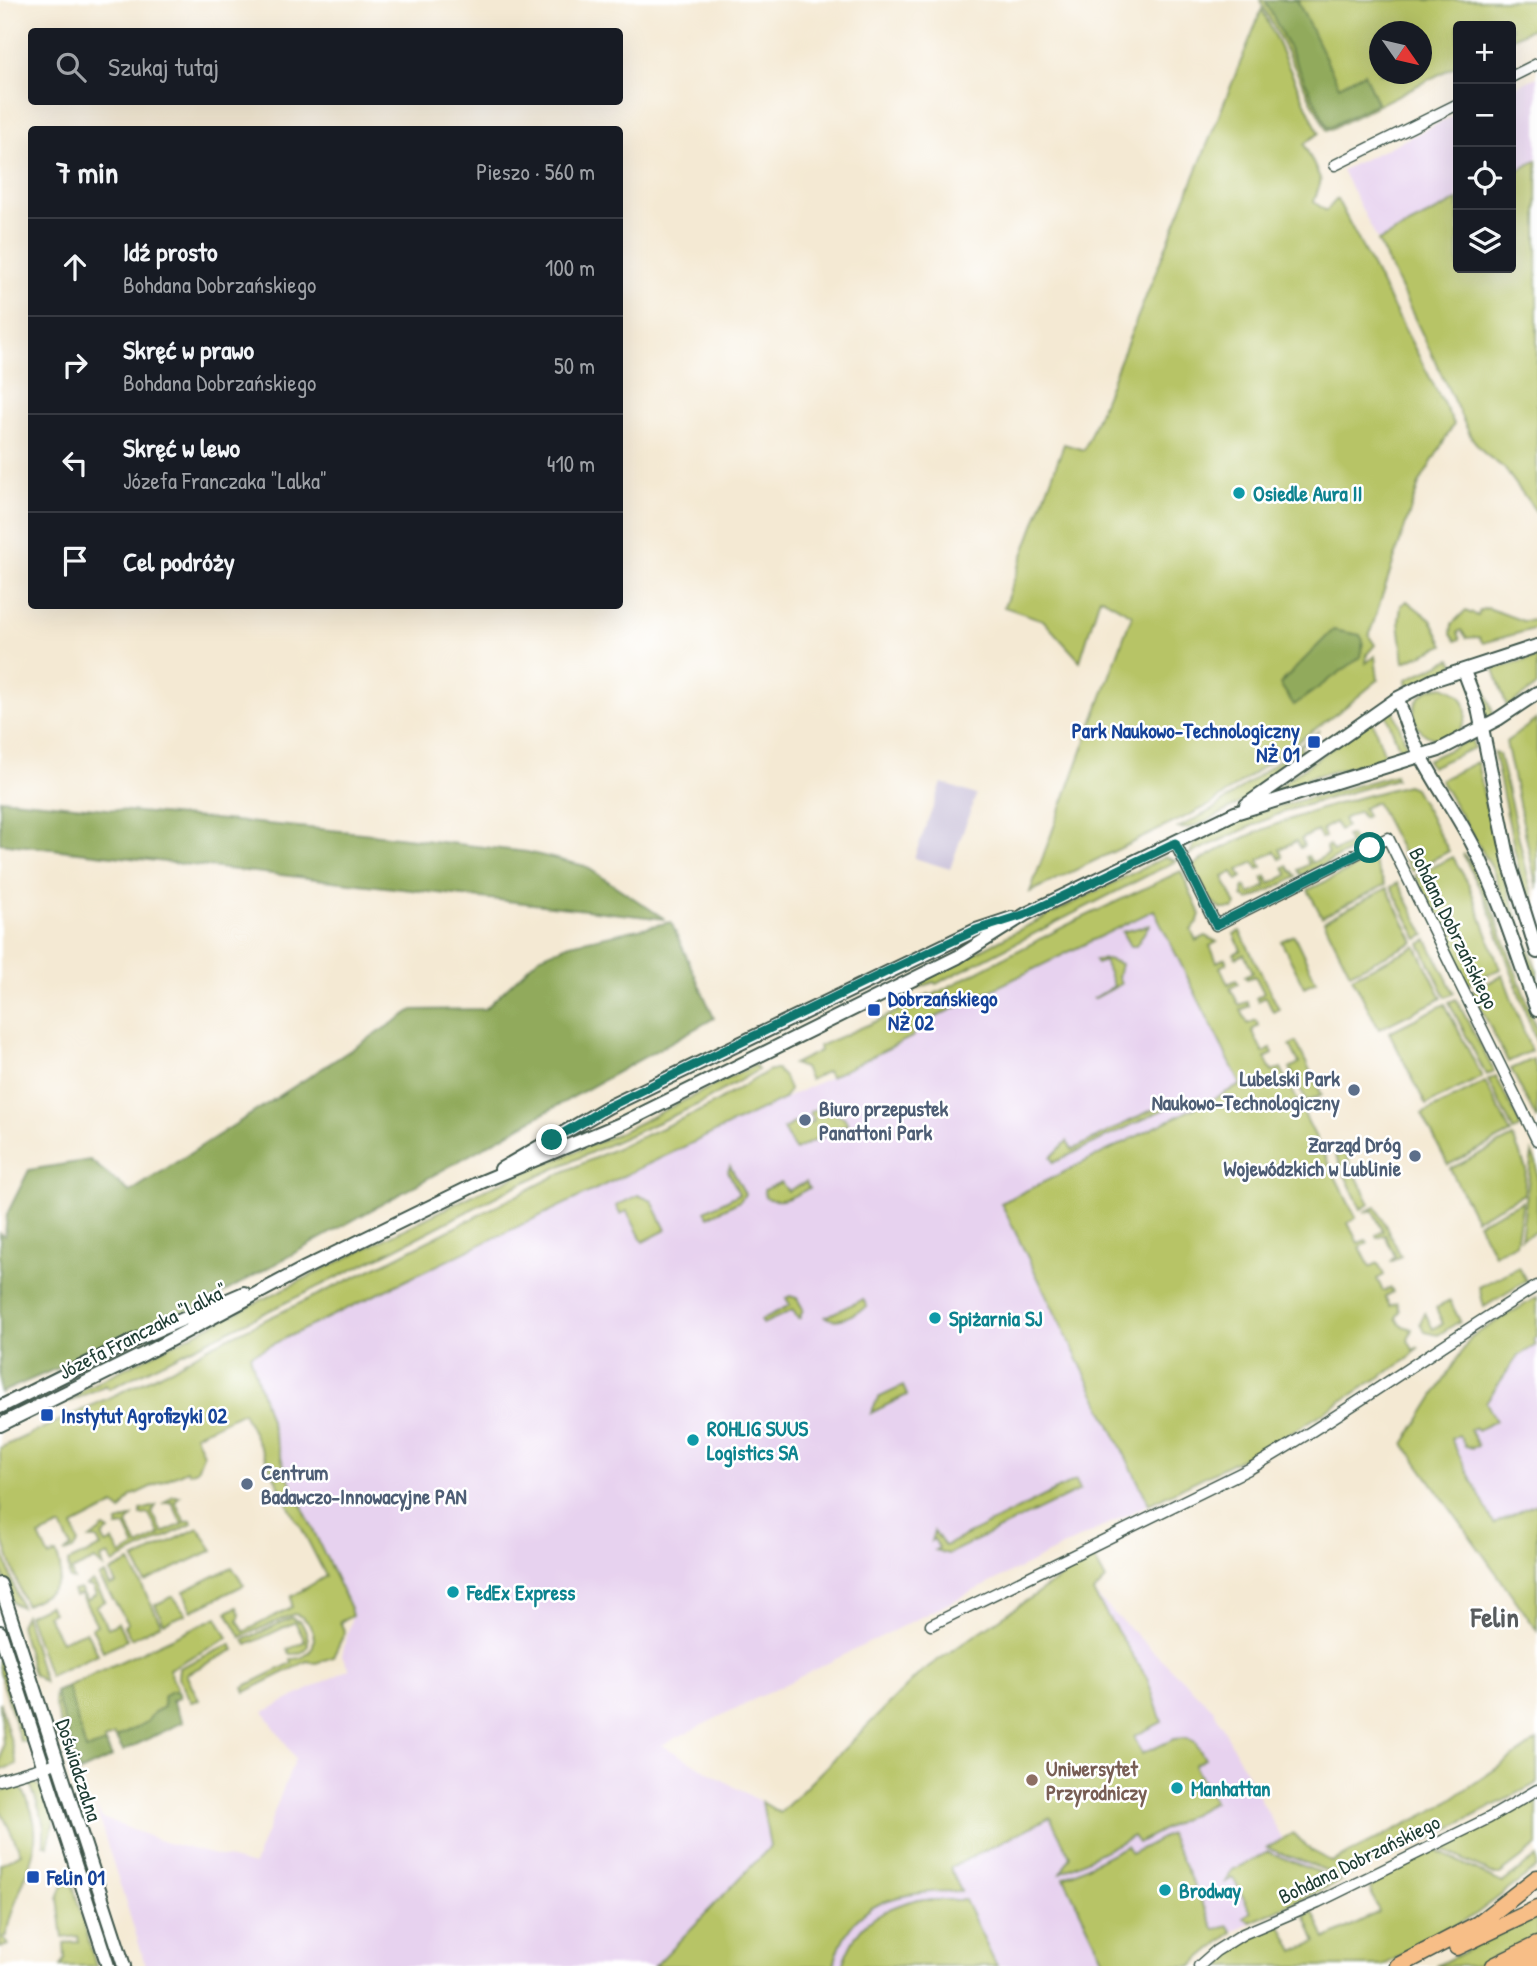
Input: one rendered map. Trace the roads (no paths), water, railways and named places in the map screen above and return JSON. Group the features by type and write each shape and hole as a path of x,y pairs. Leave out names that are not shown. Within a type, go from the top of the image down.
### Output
{"main road":[{"path":"1398,1966 1478,1924 1537,1878"},
{"path":"1420,1966 1537,1909"},
{"path":"1494,1966 1537,1945"},
{"path":"1519,1966 1537,1961"}],"street":[{"path":"1516,74 1537,64"},
{"path":"1335,165 1453,106"},
{"name":"Józefa Franczaka \"Lalka\"","path":"0,1425 140,1356 303,1269 479,1183 623,1123 958,957 1026,914 1235,813 1398,698 1433,680 1537,646"},
{"path":"1464,671 1482,728 1510,866 1537,952"},
{"name":"Józefa Franczaka \"Lalka\"","path":"1235,813 1419,757 1482,728 1537,693"},
{"path":"1398,698 1407,730 1419,757 1477,854 1537,1010"},
{"name":"Bohdana Dobrzańskiego","path":"1175,843 1216,925 1388,838 1537,1140"},
{"name":"Józefa Franczaka \"Lalka\"","path":"479,1183 621,1100 976,930 1026,914"},
{"name":"Józefa Franczaka \"Lalka\"","path":"0,1407 137,1339 303,1269"},
{"path":"932,1625 1251,1468 1299,1441 1429,1353 1537,1286"},
{"name":"Doświadczalna","path":"0,1584 27,1692 124,1966"},
{"name":"Doświadczalna","path":"0,1632 27,1692"},
{"path":"0,1780 51,1765"},
{"name":"Doświadczalna","path":"51,1765 108,1966"},
{"name":"Bohdana Dobrzańskiego","path":"1199,1966 1216,1951 1244,1934 1318,1902 1489,1818 1537,1790"},
{"name":"Doświadczalna","path":"101,1966 102,1948"}],"place":[{"name":"Osiedle Aura II","path":"1239,493"},
{"name":"Park Naukowo-Technologiczny NŻ 01","path":"1314,742"},
{"name":"Dobrzańskiego NŻ 02","path":"874,1010"},
{"name":"Lubelski Park Naukowo-Technologiczny","path":"1354,1090"},
{"name":"Biuro przepustek Panattoni Park","path":"805,1120"},
{"name":"Zarząd Dróg Wojewódzkich w Lublinie","path":"1415,1156"},
{"name":"Spiżarnia SJ","path":"935,1318"},
{"name":"Instytut Agrofizyki 02","path":"47,1415"},
{"name":"ROHLIG SUUS Logistics SA","path":"693,1440"},
{"name":"Centrum Badawczo-Innowacyjne PAN","path":"247,1484"},
{"name":"FedEx Express","path":"453,1592"},
{"name":"Uniwersytet Przyrodniczy","path":"1032,1780"},
{"name":"Manhattan","path":"1177,1788"},
{"name":"Felin 01","path":"33,1877"},
{"name":"Brodway","path":"1165,1890"}],"district":[{"name":"Felin","path":"1495,1617"}]}
